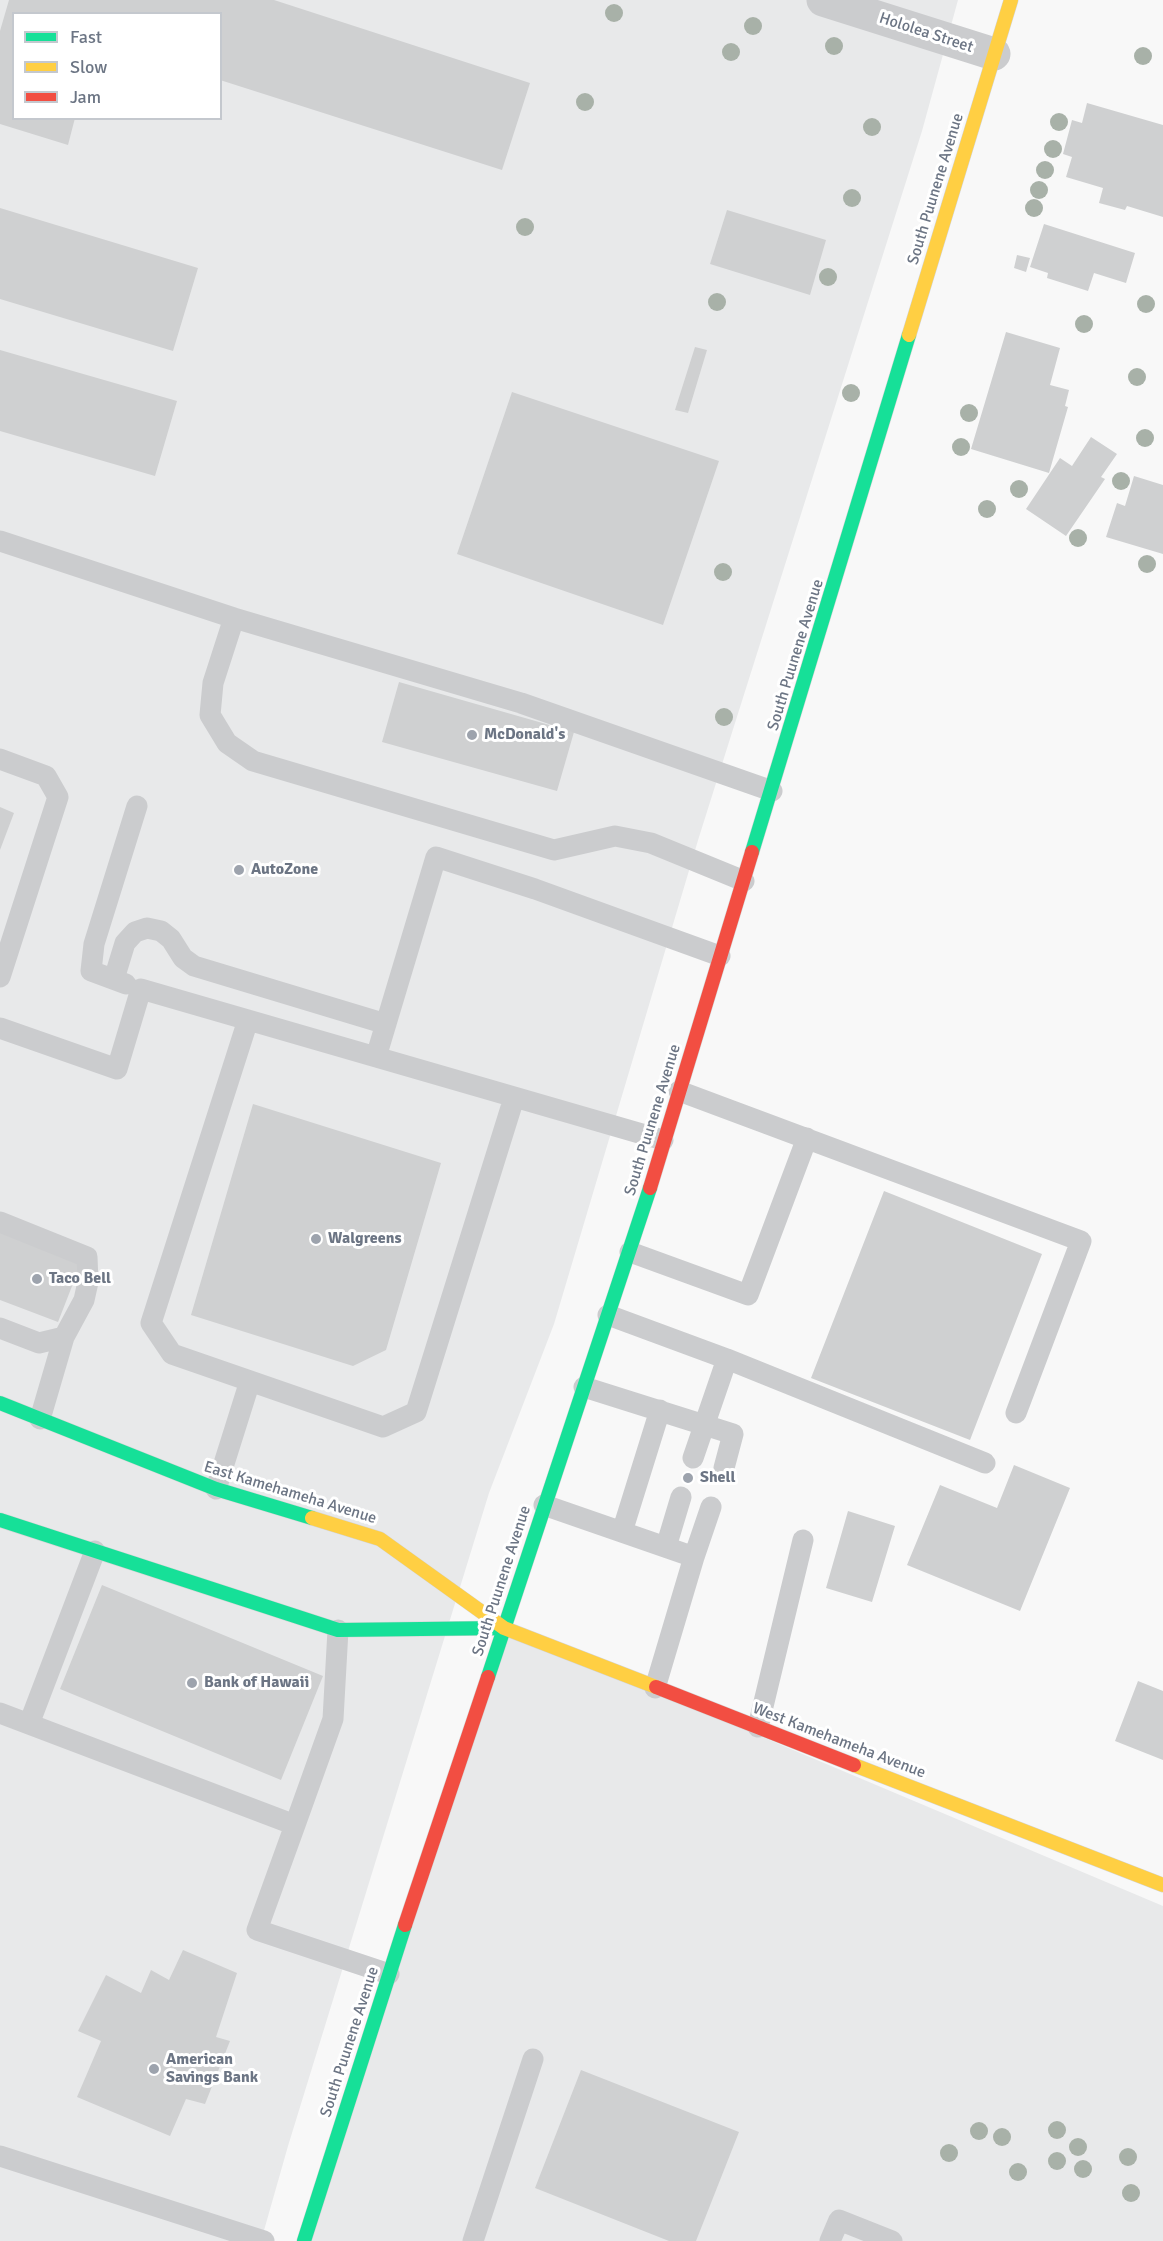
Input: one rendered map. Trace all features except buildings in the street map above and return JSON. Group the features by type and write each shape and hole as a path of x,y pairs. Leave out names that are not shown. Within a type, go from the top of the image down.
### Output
{"main road":[{"name":"South Puunene Avenue","path":"304,2241 389,1974 630,1252 1011,0"},
{"name":"East Kamehameha Avenue","path":"0,1403 216,1489 380,1539 504,1628"},
{"path":"0,1520 338,1630 504,1628"},
{"name":"West Kamehameha Avenue","path":"504,1628 1163,1886"}],"street":[{"name":"Hololea Street","path":"823,0 994,54"}],"lane":[{"path":"0,541 234,618 521,703 772,791"},
{"path":"234,618 213,683 210,715 227,743 253,761 554,850 615,836 651,843 744,881"},
{"path":"0,759 46,776 58,797 0,977"},
{"path":"138,806 94,944 91,971 141,989 663,1140"},
{"path":"376,1057 436,857 535,889 720,956"},
{"path":"114,979 124,943 135,932 147,928 161,932 171,939 183,958 194,966 386,1023"},
{"path":"0,1028 117,1069 141,989"},
{"path":"248,1020 151,1323 172,1354 383,1427 416,1412 514,1098"},
{"path":"679,1091 1082,1241 1016,1413"},
{"path":"630,1252 748,1295 807,1138"},
{"path":"0,1222 87,1257 88,1282 84,1300 64,1337 40,1419"},
{"path":"609,1316 728,1359 985,1463"},
{"path":"0,1328 39,1343 64,1337"},
{"path":"693,1458 728,1359"},
{"path":"216,1489 250,1381"},
{"path":"584,1387 733,1434 724,1468"},
{"path":"622,1532 660,1410"},
{"path":"666,1547 681,1497"},
{"path":"544,1505 694,1557"},
{"path":"655,1688 711,1507"},
{"path":"758,1728 803,1540"},
{"path":"30,1724 95,1551"},
{"path":"338,1630 333,1719 257,1930 389,1974"},
{"path":"0,1713 295,1825"},
{"path":"478,2239 533,2059"},
{"path":"0,2156 204,2232 264,2241"},
{"path":"830,2241 839,2220 892,2241"}],"shaded area":[{"path":"0,0 958,0 922,131 699,837 554,1324 489,1493 288,2146 261,2241 0,2241"},
{"path":"504,1628 1163,1906 1163,2241 304,2241"}],"traffic: fast":[{"path":"752,852 909,335"},
{"path":"488,1677 650,1188"},
{"path":"0,1403 216,1489 312,1518"},
{"path":"0,1520 338,1630 504,1628"},
{"path":"304,2241 405,1925"}],"traffic: slow":[{"path":"909,335 1011,0"},
{"path":"312,1518 380,1539 504,1628 656,1687"},
{"path":"854,1765 1163,1885"}],"traffic: jam":[{"path":"650,1188 752,852"},
{"path":"405,1925 488,1677"},
{"path":"656,1687 854,1765"}],"place":[{"name":"McDonald's","path":"472,735"},
{"name":"AutoZone","path":"239,870"},
{"name":"Walgreens","path":"316,1239"},
{"name":"Taco Bell","path":"37,1279"},
{"name":"Shell","path":"688,1478"},
{"name":"Bank of Hawaii","path":"192,1683"},
{"name":"American Savings Bank","path":"154,2069"}]}
